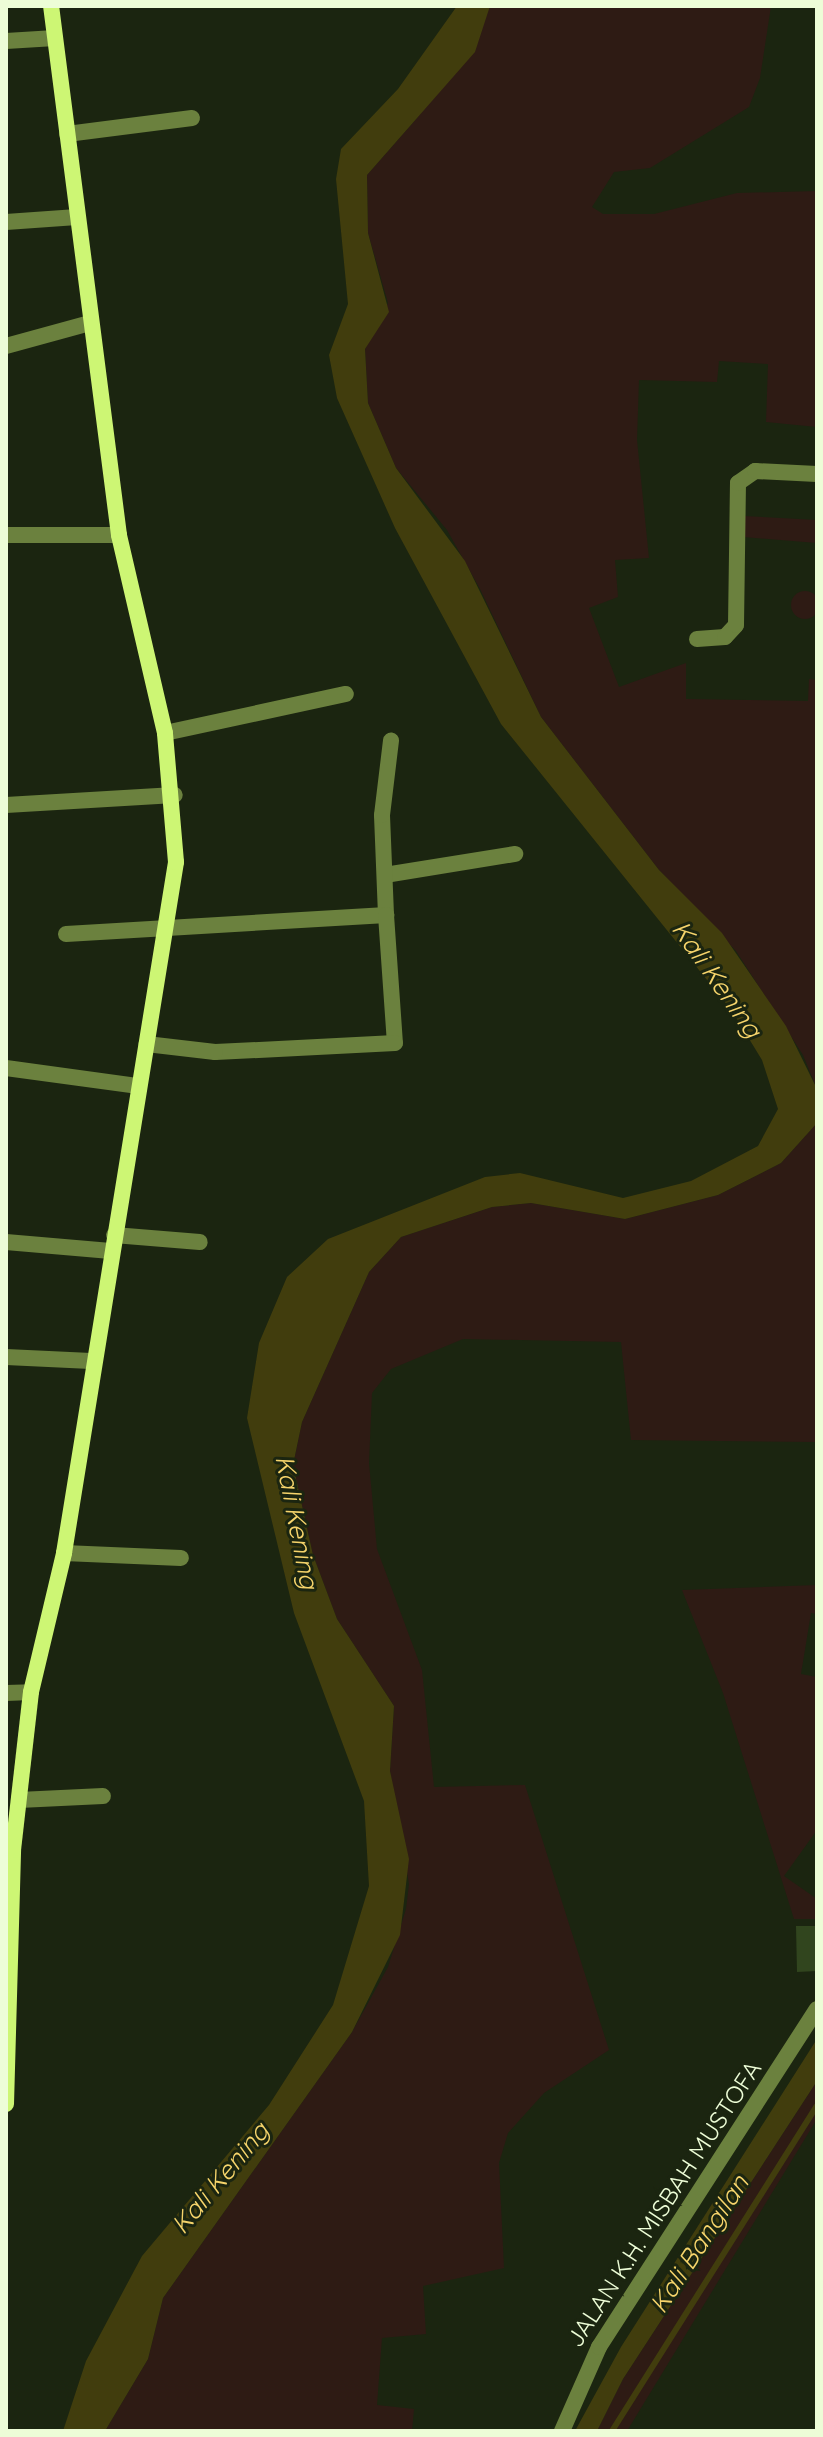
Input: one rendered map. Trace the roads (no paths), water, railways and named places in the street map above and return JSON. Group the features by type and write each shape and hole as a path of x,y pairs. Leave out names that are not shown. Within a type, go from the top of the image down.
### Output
{"main road":[{"path":"6,2104 9,1851 19,1800 31,1692 64,1553 91,1361 137,1086 169,929 175,795 165,733 119,535 51,6"}],"street":[{"path":"6,41 55,38"},
{"path":"67,134 192,118"},
{"path":"6,222 77,217"},
{"path":"6,346 90,323"},
{"path":"697,639 725,637 736,625 738,483 755,471 817,474"},
{"path":"6,535 119,535"},
{"path":"165,733 346,694"},
{"path":"146,1044 215,1052 395,1043 382,815 391,741"},
{"path":"6,805 175,795"},
{"path":"385,875 515,854"},
{"path":"66,934 386,915"},
{"path":"6,1068 137,1086"},
{"path":"6,1242 200,1242"},
{"path":"6,1357 91,1361"},
{"path":"64,1553 181,1558"},
{"path":"6,1693 31,1692"},
{"path":"19,1800 103,1796"},
{"name":"JALAN K.H. MISBAH MUSTOFA","path":"562,2431 599,2347 817,2009"}],"water":[{"name":"Kali Kening","path":"457,6 490,6 475,52 367,175 368,233 389,312 365,349 368,403 396,468 465,561 541,717 659,870 722,933 786,1026 817,1089 817,1123 781,1163 718,1195 625,1219 531,1203 492,1207 401,1237 369,1272 302,1422 293,1465 313,1555 337,1619 394,1706 390,1771 409,1859 400,1935 352,2032 163,2298 148,2359 105,2431 63,2431 86,2361 142,2256 269,2105 333,2005 369,1886 364,1801 294,1613 247,1418 259,1343 287,1277 328,1239 485,1177 520,1173 623,1198 691,1181 758,1146 778,1109 762,1060 732,1011 501,724 395,528 337,398 329,355 348,304 336,179 341,149 398,89"},
{"name":"Kali Bangilan","path":"817,2039 817,2081 623,2379 597,2431 575,2431 621,2347"}],"waterway":[{"name":"Kali Bangilan","path":"612,2431 817,2106"}]}
